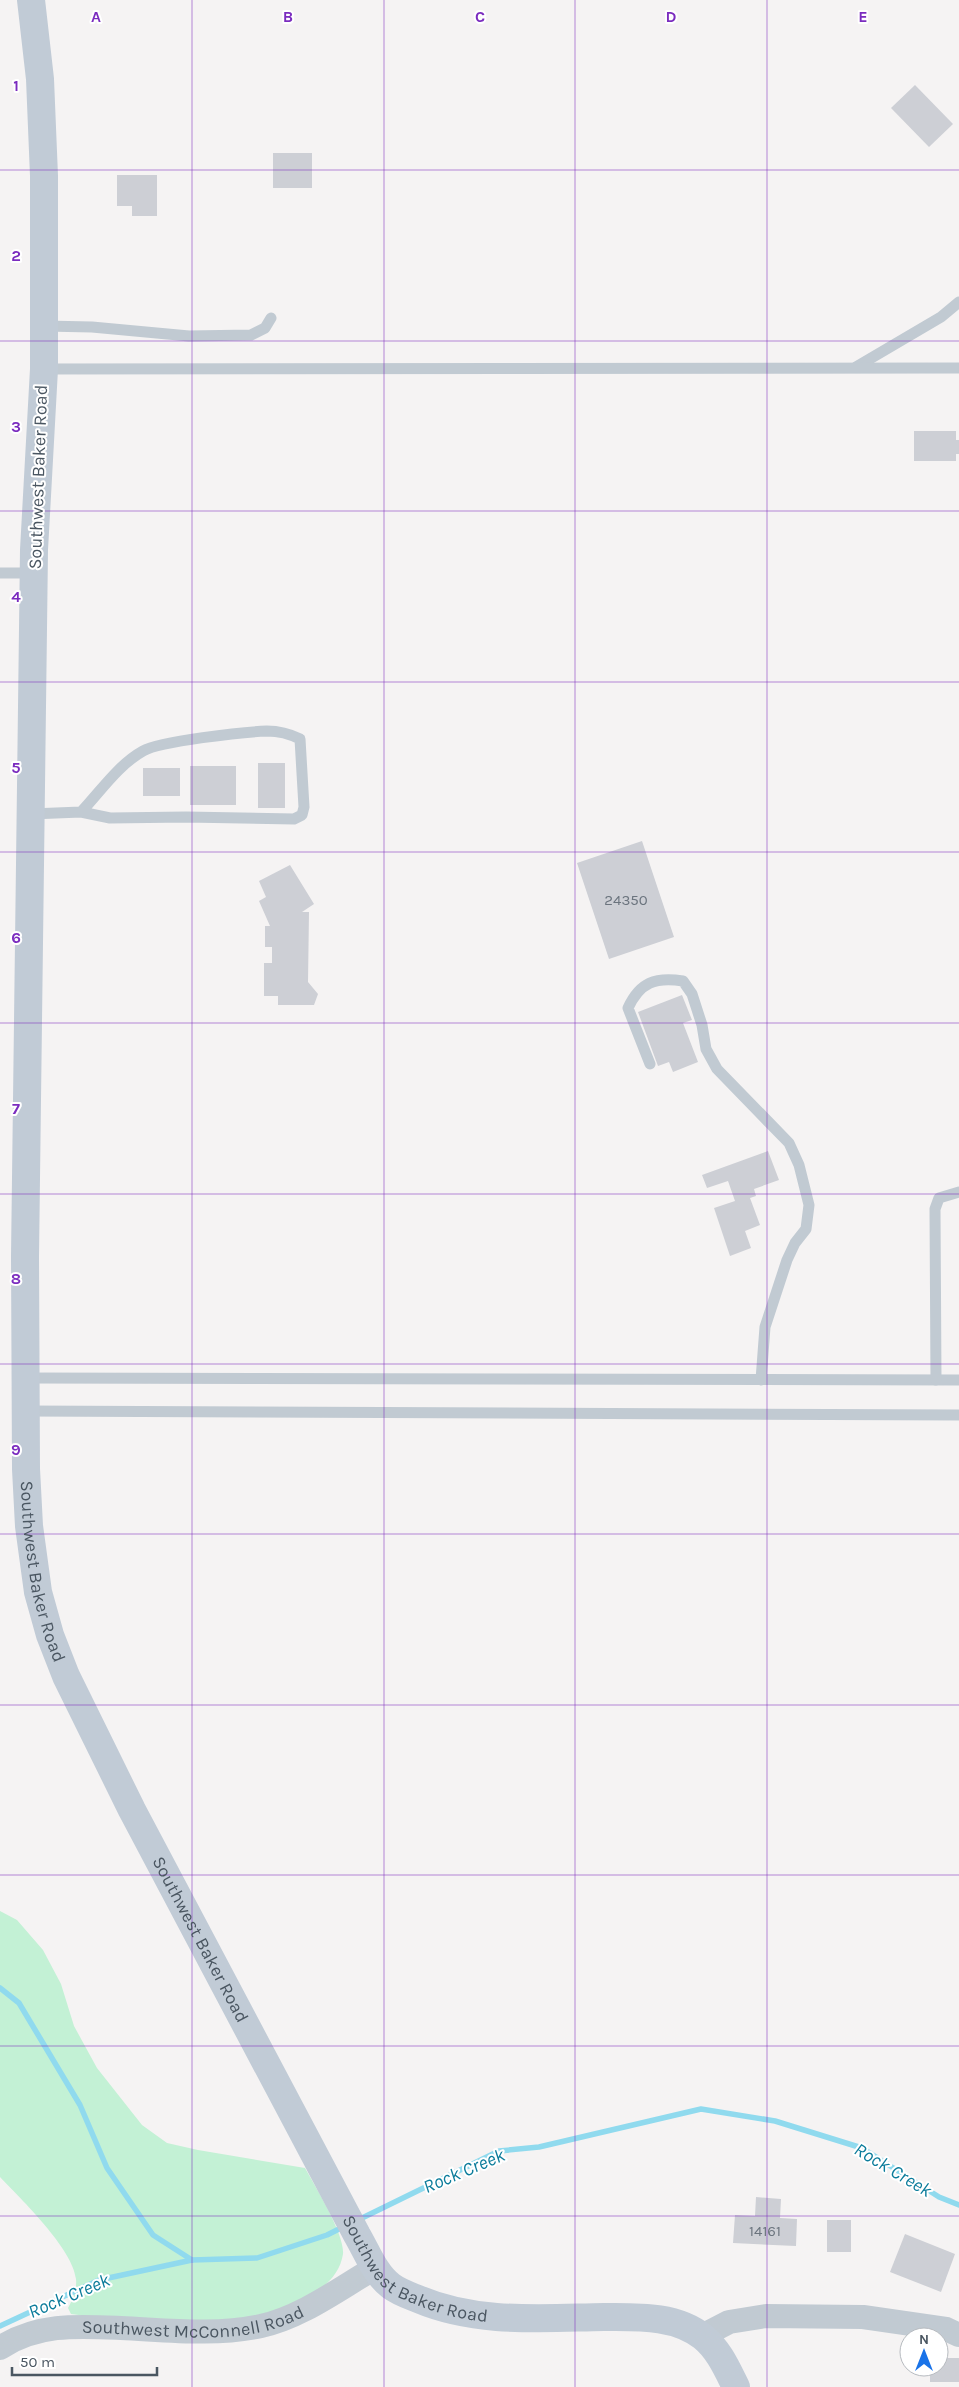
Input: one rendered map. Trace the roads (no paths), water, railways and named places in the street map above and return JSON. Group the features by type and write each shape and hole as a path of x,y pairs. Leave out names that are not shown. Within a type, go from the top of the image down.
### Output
{"main road":[{"name":"Southwest Baker Road","path":"31,0 40,79 43,142 42,326 44,369 41,385 34,573 25,1257 29,1526 38,1592 66,1676 132,1810 375,2268 390,2285 399,2291 425,2302 463,2314 506,2318 642,2317 676,2324 702,2336 717,2352 736,2387"}],"street":[{"name":"Southwest McConnell Road","path":"0,2348 29,2334 57,2327 193,2331 261,2326 293,2315 375,2268"},
{"path":"702,2336 729,2322 766,2316 863,2317 946,2329 959,2334"}],"lane":[{"path":"855,368 941,318 959,302"},
{"path":"42,326 92,327 189,336 251,335 266,328 271,318"},
{"path":"44,369 959,368"},
{"path":"0,573 34,573"},
{"path":"30,814 81,812 110,818 294,818 302,815 304,806 300,739 290,734 267,731 170,743 144,750 124,765 81,812"},
{"path":"650,1064 628,1008 635,993 647,983 667,978 683,980 692,994 702,1024 706,1049 717,1068 789,1143 799,1165 809,1205 806,1229 795,1243 787,1260 764,1327 761,1380"},
{"path":"936,1380 935,1209 940,1198 959,1192"},
{"path":"26,1378 959,1380"},
{"path":"26,1411 959,1415"}],"waterway":[{"path":"0,1988 19,2003 80,2105 107,2168 153,2235 192,2260"},
{"name":"Rock Creek","path":"358,2220 499,2151 539,2147 701,2109 775,2121 862,2148 939,2197 959,2205"},
{"name":"Rock Creek","path":"0,2326 99,2280 192,2260 257,2258 327,2235 345,2226"}]}
